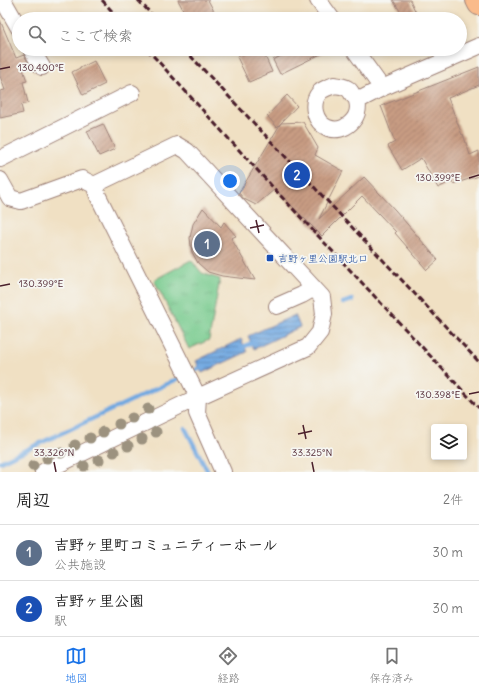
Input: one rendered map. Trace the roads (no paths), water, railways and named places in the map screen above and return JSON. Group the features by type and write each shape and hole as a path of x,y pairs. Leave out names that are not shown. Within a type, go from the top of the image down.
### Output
{"highway":[{"path":"476,0 479,4"}],"street":[{"path":"3,0 12,16"},
{"path":"318,0 327,12"},
{"path":"467,51 479,46"},
{"path":"35,56 42,67"},
{"path":"359,56 382,88"},
{"path":"358,100 456,56"},
{"path":"0,159 132,93"},
{"path":"43,472 198,397 308,347 320,332 324,314 322,297 187,151 177,145 94,185"},
{"path":"0,180 10,198 21,201 82,179 94,185 98,196 139,265 198,397 197,413 223,472"},
{"path":"278,306 314,288"}],"water":[{"path":"295,315 300,327 254,349 248,336"},
{"path":"241,339 247,352 202,373 196,361"}],"waterway":[{"path":"343,303 352,300"},
{"path":"240,349 255,341"},
{"path":"0,462 205,366"},
{"path":"185,428 208,472"}],"railway":[{"path":"102,0 113,12"},
{"path":"138,0 149,12"},
{"path":"153,56 279,194 479,408"},
{"path":"191,56 479,362"}],"place":[{"name":"吉野ヶ里公園","path":"297,175"},
{"name":"吉野ヶ里町コミュニティーホール","path":"207,244"},
{"name":"吉野ヶ里公園駅北口","path":"270,258"}]}
